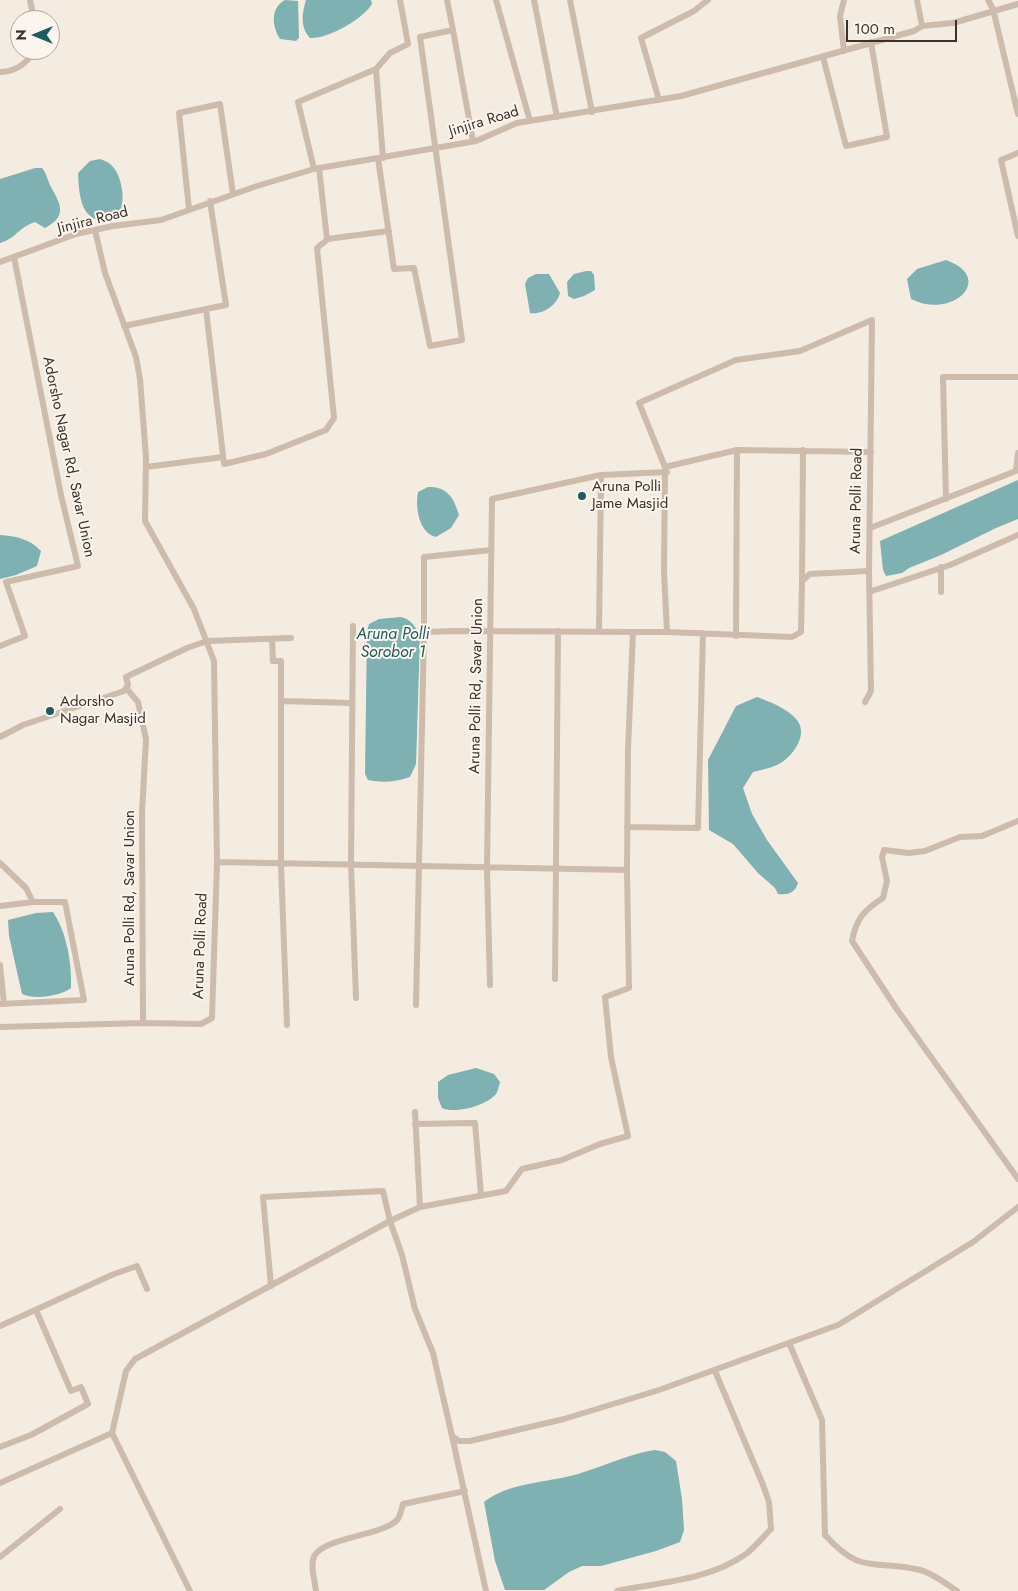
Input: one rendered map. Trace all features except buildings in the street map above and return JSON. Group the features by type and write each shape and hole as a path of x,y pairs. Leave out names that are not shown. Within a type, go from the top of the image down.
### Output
{"street":[{"path":"328,238 316,168 298,102 376,69 390,53 408,44 400,0"},
{"path":"447,0 473,141"},
{"path":"496,0 530,121"},
{"path":"534,0 556,116"},
{"path":"570,0 592,112"},
{"path":"658,100 641,38 694,11 708,0"},
{"path":"844,0 840,16 844,51"},
{"path":"918,0 922,26"},
{"path":"988,0 993,9 1018,114"},
{"name":"Jinjira Road","path":"0,262 76,234 161,220 210,201 316,168 473,141 517,123 681,96 914,31 922,26 953,23 993,9 1018,4"},
{"path":"376,69 381,158 394,268 414,268 430,346 462,340 420,37 453,30"},
{"path":"823,57 846,146 887,138 871,42"},
{"path":"0,72 7,72 26,63 28,60"},
{"path":"189,209 179,113 220,104 233,194"},
{"path":"1018,153 1001,160 1018,236"},
{"path":"124,326 226,305 210,201"},
{"path":"95,230 105,273 136,357 140,379 146,467 145,521 172,566 214,660 217,862 282,865 352,864 487,869 627,870"},
{"path":"206,308 224,464 266,454 326,430 334,418 318,248 328,238 389,231"},
{"name":"Adorsho Nagar Rd, Savar Union","path":"0,646 25,636 6,582 78,566 61,495 14,257"},
{"name":"Aruna Polli Road","path":"666,470 639,404 736,360 800,351 872,320 869,571 810,574 802,580"},
{"path":"946,498 943,377 1018,377"},
{"path":"599,632 601,475 666,470 737,450 871,452"},
{"path":"736,636 737,450"},
{"path":"424,632 667,632 736,636 792,636 801,632 803,450"},
{"path":"870,528 1016,471 1018,454"},
{"path":"146,467 223,457"},
{"path":"666,470 664,572 667,632"},
{"name":"Aruna Polli Rd, Savar Union","path":"490,984 487,869 492,499 601,475"},
{"path":"869,592 941,567 1018,534"},
{"path":"416,1005 424,557 491,550"},
{"path":"941,567 941,592"},
{"path":"865,702 870,692 869,571"},
{"path":"353,626 352,864 356,998"},
{"path":"554,979 558,631"},
{"path":"190,1591 162,1539 112,1433 126,1371 135,1359 390,1221 420,1207 506,1191 522,1169 562,1160 600,1144 628,1136 611,1057 605,997 629,988 627,827 633,632"},
{"path":"627,827 698,828 703,634"},
{"path":"0,736 23,725 117,694 127,689 128,681 126,677 187,648 207,641 291,638"},
{"path":"272,639 273,661 281,661 282,865 287,1025"},
{"name":"Aruna Polli Rd, Savar Union","path":"127,689 138,702 146,740 142,813 143,1023"},
{"path":"281,702 352,703"},
{"path":"1018,820 982,836 960,837 925,850 909,853 884,850 882,857 887,880 883,898 866,909 858,918 852,941 896,1008 1018,1179"},
{"name":"Aruna Polli Road","path":"0,1027 143,1023 201,1024 212,1018 217,862"},
{"path":"0,863 26,888 33,902"},
{"path":"0,906 33,902 64,902 84,1000 2,1004 0,965"},
{"path":"415,1112 420,1207"},
{"path":"416,1124 475,1123 480,1195"},
{"path":"272,1286 263,1197 383,1191 390,1221 402,1255 415,1309 433,1353 486,1591"},
{"path":"452,1436 459,1441 470,1441 564,1419 715,1371 838,1325 972,1242 1018,1207"},
{"path":"0,1326 114,1274 138,1266 147,1289"},
{"path":"0,1447 31,1434 88,1404 81,1387 71,1391 36,1310"},
{"path":"790,1343 822,1420 825,1535 852,1559 869,1565 922,1570 957,1591"},
{"path":"616,1591 680,1582 722,1568 747,1553 771,1529 769,1502 763,1485 715,1371"},
{"path":"0,1483 112,1433"},
{"path":"316,1591 312,1560 316,1552 332,1543 380,1529 397,1519 404,1504 465,1491"},
{"path":"0,1557 60,1510"}],"water":[{"path":"285,0 298,1 299,38 296,41 280,39 275,29 275,12 280,3"},
{"path":"306,0 371,0 372,4 361,16 335,32 310,38 303,25"},
{"path":"100,159 114,168 122,188 121,210 117,216 109,220 90,216 80,197 78,173 90,161"},
{"path":"35,168 42,168 45,173 60,206 59,215 52,224 45,228 35,222 10,239 0,243 0,179"},
{"path":"946,260 961,268 968,277 968,286 963,294 954,301 941,304 927,304 911,299 907,279 917,269"},
{"path":"591,271 594,275 595,290 574,299 568,296 567,282 574,274"},
{"path":"536,274 549,274 560,293 556,301 549,308 544,311 530,313 525,284 528,278"},
{"path":"1018,480 1018,519 909,568 902,573 886,576 883,570 880,541"},
{"path":"428,487 435,487 449,494 455,503 459,515 451,528 436,537 426,531 419,519 418,492"},
{"path":"0,535 22,539 37,547 41,551 37,566 16,575 0,579"},
{"name":"Aruna Polli Sorobor 1","path":"401,617 413,624 420,636 416,764 410,777 389,782 378,782 368,780 365,774 367,631 369,624 379,619"},
{"path":"757,697 784,709 793,716 800,726 801,732 794,751 784,761 766,769 753,772 743,788 752,814 767,840 798,883 791,893 785,894 778,894 775,888 758,873 733,844 709,830 708,760 736,706"},
{"path":"53,912 62,929 68,949 71,988 61,993 47,996 27,996 22,994 9,936 8,920 36,913"},
{"path":"476,1068 494,1074 500,1082 496,1094 485,1102 470,1108 448,1110 442,1108 438,1098 438,1082 448,1075"},
{"path":"655,1450 665,1452 676,1461 682,1499 684,1530 680,1542 656,1551 601,1566 582,1566 569,1572 544,1590 505,1590 495,1561 484,1502 505,1490 578,1474 626,1457"}],"place":[{"name":"Aruna Polli Jame Masjid","path":"582,496"},
{"name":"Adorsho Nagar Masjid","path":"50,711"}]}
